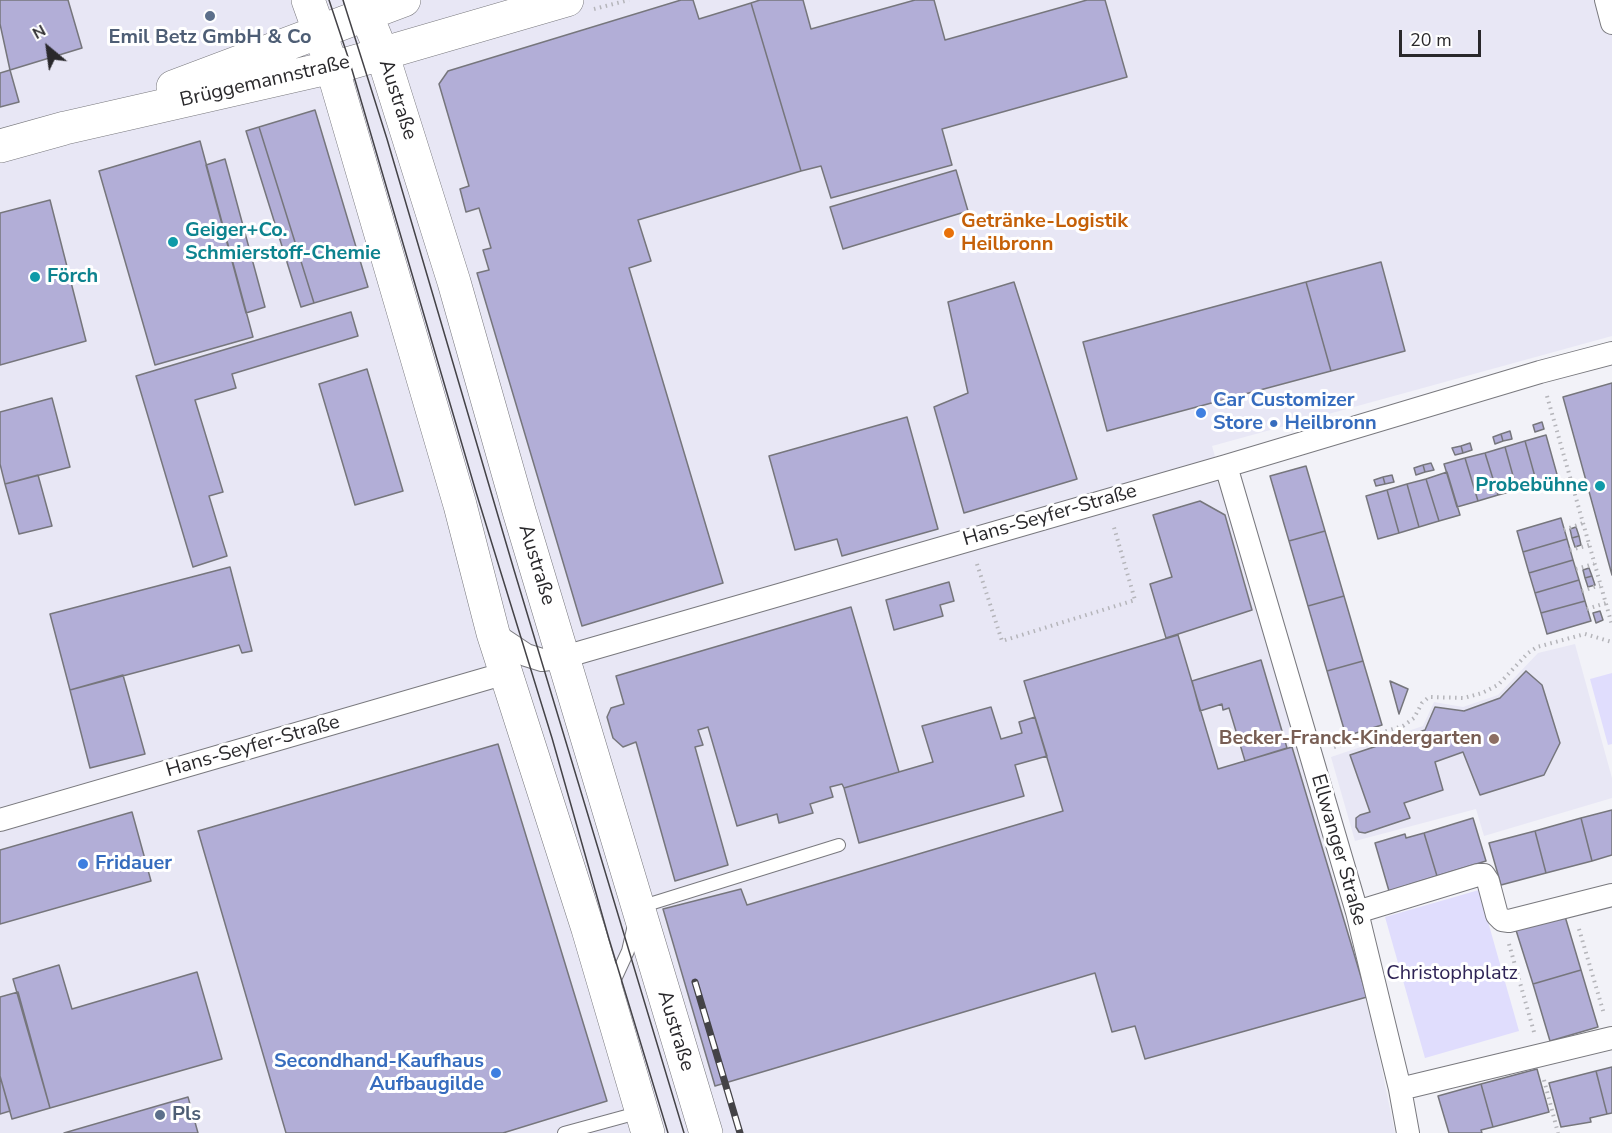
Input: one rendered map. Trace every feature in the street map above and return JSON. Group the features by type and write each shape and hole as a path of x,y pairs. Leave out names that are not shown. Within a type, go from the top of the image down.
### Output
{"main road":[{"path":"308,0 332,67 457,495 493,633 608,995 645,1122"},
{"name":"Brüggemannstraße","path":"65,128 319,31 363,7 404,0"},
{"name":"Brüggemannstraße","path":"0,146 65,128 332,67 567,0"},
{"name":"Austraße","path":"363,7 382,53 454,282 519,511 706,1133"}],"street":[{"path":"1606,0 1612,23"},
{"name":"Hans-Seyfer-Straße","path":"493,633 526,656 542,660 564,657 1226,466 1539,372 1612,353"},
{"name":"Ellwanger Straße","path":"1226,466 1357,912 1400,1089 1408,1133"},
{"name":"Hans-Seyfer-Straße","path":"0,820 506,673"},
{"path":"1357,912 1478,875 1484,875 1488,881 1497,915 1502,920 1509,921 1612,895"},
{"path":"1400,1089 1611,1039"}],"lane":[{"path":"608,995 628,951 638,907 839,845"},
{"path":"564,1133 645,1122"}],"path":[{"path":"1539,372 1612,625"},
{"path":"969,540 1002,641 1135,600 1106,500"},
{"path":"1564,530 1583,523"},
{"path":"1570,550 1589,545"},
{"path":"1576,569 1594,564"},
{"path":"1582,591 1600,585"},
{"path":"1587,609 1606,603"},
{"path":"1311,754 1403,726 1414,718 1422,703 1429,697 1464,698 1482,693 1498,685 1528,653 1537,647 1585,634 1612,642"},
{"path":"1572,905 1611,1039"},
{"path":"1502,920 1540,1056 1558,1133"}],"shaded area":[{"path":"0,0 1612,0 1612,336 1212,446 1367,997 1395,1133 0,1133"},
{"name":"Becker-Franck-Kindergarten","path":"1575,644 1612,778 1612,798 1484,836 1476,809 1355,841 1331,757 1423,726 1434,702 1463,707 1498,695 1538,653"}],"green space":[{"path":"1612,673 1612,744 1608,745 1590,679"},
{"name":"Christophplatz","path":"1479,890 1519,1031 1425,1058 1385,917"}],"building":[{"path":"0,0 68,0 82,48 10,70 0,24"},
{"path":"681,0 693,0 699,19 751,3 801,171 638,220 651,261 629,268 723,583 582,626 477,273 489,270 483,250 491,248 479,208 466,212 460,189 469,186 439,84 448,71"},
{"path":"760,0 803,0 811,29 915,0 934,0 945,40 1087,0 1105,0 1127,77 942,129 952,165 831,198 821,166 801,171 751,3"},
{"path":"10,70 19,102 0,107 0,73"},
{"path":"315,110 368,287 314,303 259,127"},
{"path":"259,127 314,303 301,307 246,131"},
{"name":"Geiger+Co. Schmierstoff-Chemie","path":"200,141 253,337 155,365 99,171"},
{"path":"225,159 265,307 246,313 206,165"},
{"path":"956,170 968,211 843,249 830,207"},
{"name":"Förch","path":"50,200 86,341 0,365 0,213"},
{"path":"1381,262 1405,351 1331,371 1306,282"},
{"path":"1014,282 1077,479 964,513 934,407 968,393 948,302"},
{"path":"1306,282 1331,371 1107,431 1083,342"},
{"path":"351,312 358,336 232,374 236,388 195,400 223,492 209,496 227,556 193,567 136,376"},
{"path":"367,369 403,491 355,505 319,384"},
{"name":"Probebühne","path":"1612,383 1612,575 1563,397"},
{"path":"52,398 70,467 5,484 0,464 0,412"},
{"path":"907,417 938,529 842,556 837,539 795,550 769,456"},
{"path":"1542,422 1544,429 1535,432 1533,425"},
{"path":"1510,431 1512,439 1503,441 1501,434"},
{"path":"1501,434 1503,441 1495,444 1493,437"},
{"path":"1546,435 1558,478 1537,484 1525,441"},
{"path":"1525,441 1537,484 1517,490 1505,447"},
{"path":"1470,443 1472,450 1463,453 1461,446"},
{"path":"1461,446 1463,453 1455,455 1452,448"},
{"path":"1505,447 1517,490 1498,495 1485,453"},
{"path":"1485,453 1498,495 1478,501 1465,458"},
{"path":"1465,458 1478,501 1457,507 1444,464"},
{"path":"1431,463 1434,470 1425,472 1423,465"},
{"path":"1423,465 1425,472 1416,475 1414,468"},
{"path":"1306,466 1325,531 1289,541 1270,476"},
{"path":"1447,472 1460,515 1439,521 1426,479"},
{"path":"38,475 52,526 19,534 5,484"},
{"path":"1392,475 1394,482 1385,484 1383,477"},
{"path":"1383,477 1385,484 1376,486 1374,480"},
{"path":"1426,479 1439,521 1419,527 1407,484"},
{"path":"1407,484 1419,527 1399,533 1387,490"},
{"path":"1387,490 1399,533 1378,539 1366,496"},
{"path":"1200,501 1225,515 1252,610 1166,638 1150,584 1172,577 1153,515"},
{"path":"1561,518 1567,539 1523,552 1517,531"},
{"path":"1576,527 1579,536 1572,538 1570,529"},
{"path":"1325,531 1344,596 1308,606 1289,541"},
{"path":"1579,536 1581,545 1575,547 1572,538"},
{"path":"1567,539 1573,560 1529,573 1523,552"},
{"path":"1573,560 1579,580 1535,593 1529,573"},
{"path":"230,567 252,651 242,653 239,645 70,690 50,614"},
{"path":"1589,568 1592,576 1585,578 1583,570"},
{"path":"1592,576 1595,585 1588,587 1585,578"},
{"path":"1579,580 1585,601 1541,613 1535,593"},
{"path":"949,582 954,601 940,605 943,616 894,630 886,600"},
{"path":"1344,596 1363,661 1327,671 1308,606"},
{"path":"1585,601 1591,621 1547,634 1541,613"},
{"path":"851,607 899,772 844,788 842,784 830,787 833,797 810,804 813,813 779,823 777,814 737,826 708,727 698,730 703,745 695,747 728,865 675,881 636,742 623,747 613,738 607,717 611,708 624,704 616,676"},
{"path":"1600,611 1603,620 1596,623 1593,613"},
{"path":"1178,635 1218,769 1292,747 1367,997 1145,1059 1135,1026 1112,1032 1095,973 715,1086 663,909 741,889 747,905 1063,811 1024,681"},
{"path":"1261,660 1287,748 1245,761 1229,708 1223,710 1222,704 1200,711 1192,681"},
{"path":"1363,661 1382,725 1346,736 1327,671"},
{"path":"1526,671 1542,685 1560,743 1544,775 1480,795 1463,752 1435,762 1443,790 1404,803 1410,818 1365,833 1359,832 1356,827 1356,818 1370,812 1350,755 1425,730 1435,707 1464,711 1500,698"},
{"path":"123,675 145,754 90,768 70,690"},
{"path":"1390,681 1408,689 1399,714"},
{"path":"991,707 1001,739 1022,733 1019,722 1035,717 1047,756 1015,765 1024,796 859,843 844,788 933,762 922,726"},
{"path":"498,744 607,1101 503,1133 286,1133 198,831"},
{"path":"1612,810 1612,855 1592,861 1581,818"},
{"path":"132,812 151,881 0,924 0,850"},
{"path":"1473,818 1486,861 1437,876 1424,833"},
{"path":"1581,818 1592,861 1546,873 1535,831"},
{"path":"1535,831 1546,873 1501,885 1489,843"},
{"path":"1424,833 1437,876 1389,891 1375,843 1405,834 1406,838"},
{"path":"1564,913 1581,970 1533,984 1515,927"},
{"path":"59,965 72,1009 197,972 222,1059 50,1108 13,979"},
{"path":"1581,970 1598,1027 1550,1041 1533,984"},
{"path":"18,992 50,1108 12,1119 0,1076 0,997"},
{"path":"1612,1067 1612,1113 1607,1114 1596,1071"},
{"path":"1537,1069 1549,1112 1493,1127 1481,1084"},
{"path":"1596,1071 1607,1114 1590,1118 1591,1122 1561,1127 1549,1083"},
{"path":"0,1076 10,1111 0,1114"},
{"path":"1481,1084 1493,1127 1481,1130 1482,1133 1449,1133 1438,1096"},
{"name":"Pls","path":"188,1097 198,1133 64,1133"}],"tram line":[{"path":"329,0 350,63 476,492 552,738 609,939 668,1133"},
{"path":"343,0 387,139 684,1133"}],"railway":[{"path":"695,982 740,1133"}],"place":[{"name":"Emil Betz GmbH & Co","path":"210,16"},
{"name":"Getränke-Logistik Heilbronn","path":"949,233"},
{"name":"Geiger+Co. Schmierstoff-Chemie","path":"173,242"},
{"name":"Förch","path":"35,277"},
{"name":"Car Customizer Store • Heilbronn","path":"1201,413"},
{"name":"Probebühne","path":"1600,486"},
{"name":"Becker-Franck-Kindergarten","path":"1494,739"},
{"name":"Fridauer","path":"83,864"},
{"name":"Secondhand-Kaufhaus Aufbaugilde","path":"496,1073"},
{"name":"Pls","path":"160,1115"}]}
